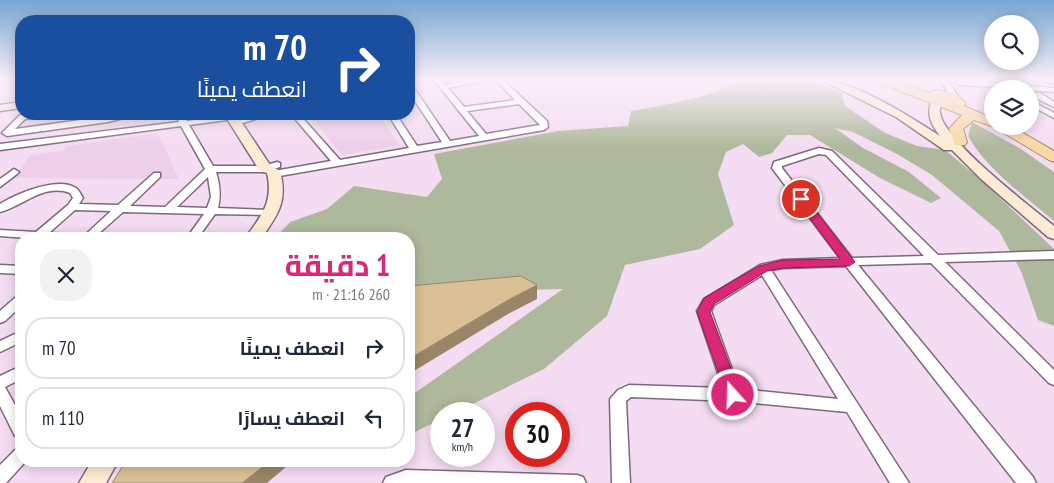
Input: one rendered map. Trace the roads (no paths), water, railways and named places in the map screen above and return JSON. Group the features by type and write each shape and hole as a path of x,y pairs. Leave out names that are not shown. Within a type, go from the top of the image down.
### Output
{"main road":[{"path":"954,103 973,115 984,119"},
{"path":"956,103 984,117"},
{"path":"961,148 956,129 959,123 973,115"},
{"path":"1017,135 1051,153"}],"street":[{"path":"419,103 446,143"},
{"path":"456,103 484,137"},
{"path":"462,110 512,103"},
{"path":"168,210 210,169 272,170 337,162 544,126 544,123 524,103"},
{"path":"874,103 961,148 1054,222"},
{"path":"883,103 926,125 929,132"},
{"path":"940,103 934,114 940,128 1054,234"},
{"path":"0,108 15,107"},
{"path":"1039,107 1054,116"},
{"path":"1,146 7,132 19,120"},
{"path":"1,146 29,120"},
{"path":"7,132 108,120"},
{"path":"137,120 141,130"},
{"path":"182,120 210,169 216,189 215,202 211,212 196,232"},
{"path":"1,146 218,120"},
{"path":"240,120 272,170 278,189 277,199 258,232"},
{"path":"300,120 337,162"},
{"path":"396,120 414,149"},
{"path":"1026,483 849,262 777,168 776,164 819,151 829,153 1054,379"},
{"path":"0,172 14,172 0,184"},
{"path":"94,232 157,175"},
{"path":"2,206 32,192 62,188 77,193 78,198 72,207 43,232"},
{"path":"72,207 270,213"},
{"path":"0,234 15,234"},
{"path":"733,395 704,312 709,302 764,268 783,264 1054,254"},
{"path":"764,268 849,406 900,483"},
{"path":"0,269 15,270"},
{"path":"2,314 15,304"},
{"path":"2,314 15,313"},
{"path":"0,347 15,339"},
{"path":"0,383 15,375"},
{"path":"0,391 15,419"},
{"path":"621,483 618,399 623,394 639,391 733,395 849,406"},
{"path":"0,477 15,461"},
{"path":"92,483 102,467"},
{"path":"392,483 406,478 576,483"}]}
